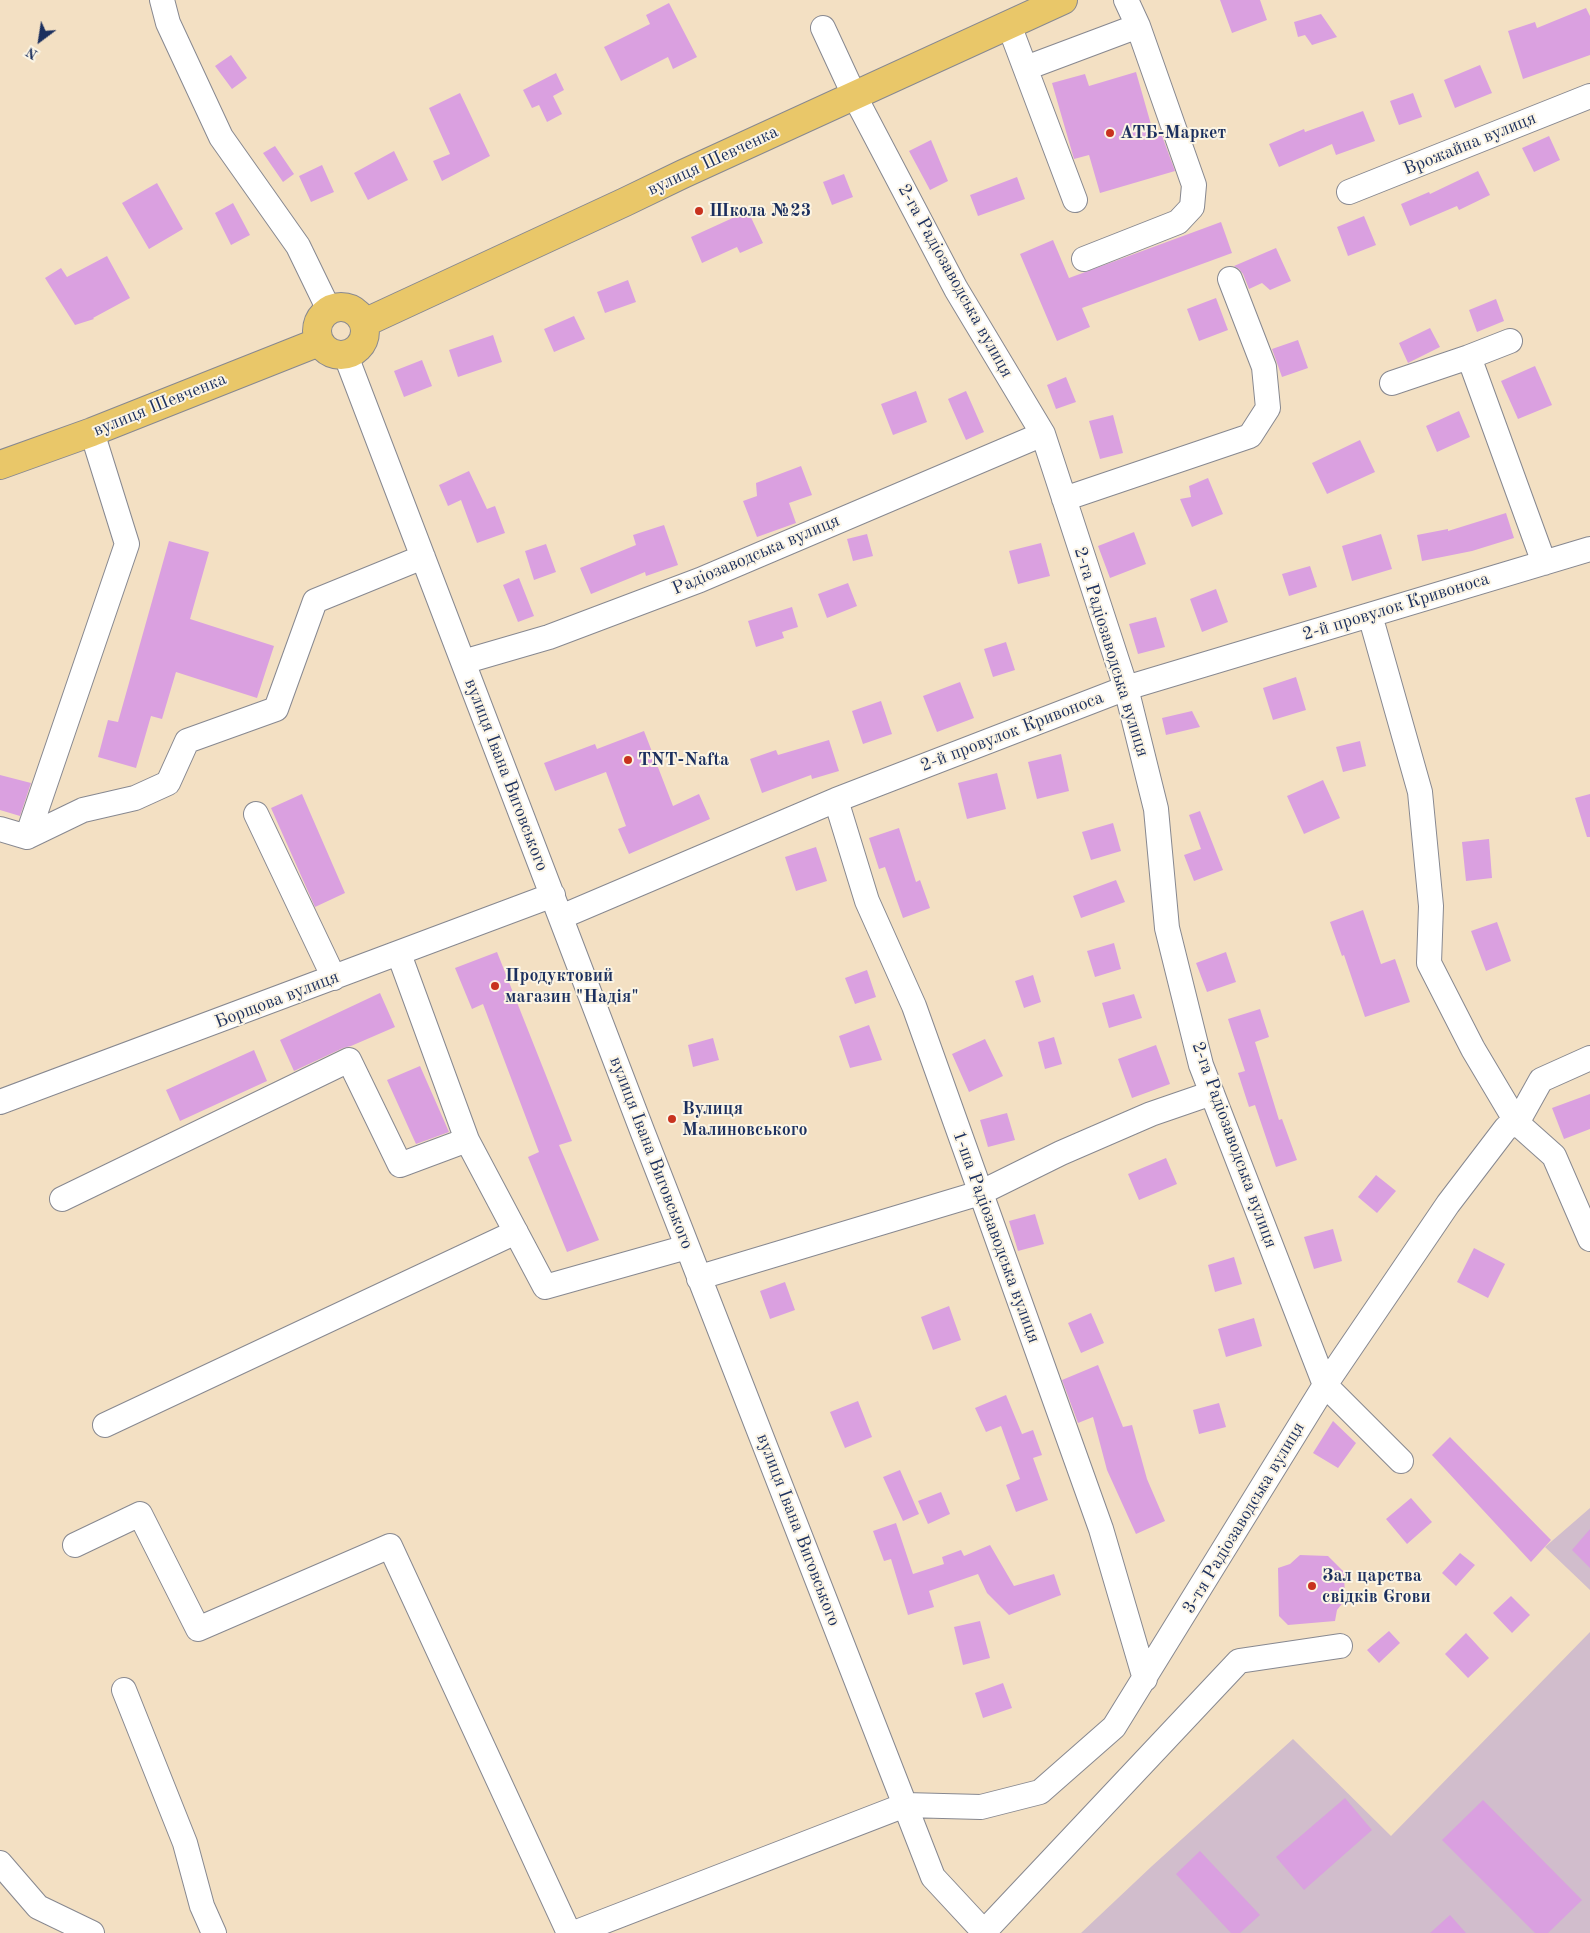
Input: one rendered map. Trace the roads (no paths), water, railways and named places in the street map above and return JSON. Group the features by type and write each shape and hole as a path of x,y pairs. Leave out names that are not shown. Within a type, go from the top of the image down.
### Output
{"main road":[{"name":"вулиця Шевченка","path":"364,323 1009,25 1039,6 1063,0"},
{"path":"340,307 348,309 356,313 364,323 364,340 346,356 332,353 319,342 316,327 319,319 329,310 340,307"},
{"name":"вулиця Шевченка","path":"0,465 92,432 319,342"}],"street":[{"path":"162,0 168,24 221,137 298,246 329,310"},
{"path":"1084,259 1178,222 1192,207 1194,185 1138,26 1126,0"},
{"path":"1009,25 1075,200"},
{"path":"1026,68 1138,26"},
{"name":"2-га Радіозаводська вулиця","path":"823,28 854,95 956,289 1043,434 1126,688 1156,809 1167,928 1201,1066 1325,1385"},
{"name":"Врожайна вулиця","path":"1349,192 1590,96"},
{"path":"1064,500 1250,436 1268,408 1264,367 1230,279"},
{"path":"1392,383 1510,342"},
{"name":"вулиця Івана Виговського","path":"346,356 687,1247 933,1876 984,1932"},
{"path":"1469,357 1544,563"},
{"path":"27,837 127,544 92,432"},
{"name":"Радіозаводська вулиця","path":"463,662 550,637 700,580 1043,434"},
{"name":"2-й провулок Кривоноса","path":"557,906 1126,688 1590,549"},
{"path":"0,829 27,837 83,810 135,798 168,783 187,741 276,709 315,601 423,557"},
{"path":"1370,615 1420,792 1431,906 1429,962 1473,1049 1517,1123 1554,1156 1590,1238"},
{"name":"1-ша Радіозаводська вулиця","path":"836,800 867,901 914,1006 1101,1529 1145,1679"},
{"path":"256,814 334,978"},
{"name":"Борщова вулиця","path":"0,1102 399,954 557,906"},
{"path":"399,954 467,1140 545,1287 687,1247"},
{"path":"1517,1123 1541,1080 1590,1058"},
{"path":"62,1199 349,1060 400,1165 467,1140"},
{"path":"700,1279 707,1275 980,1193 1062,1153 1152,1114 1212,1093"},
{"name":"3-тя Радіозаводська вулиця","path":"905,1805 981,1807 1040,1792 1114,1727 1325,1385 1448,1204 1506,1128 1517,1123"},
{"path":"105,1425 516,1232"},
{"path":"1325,1385 1401,1461"},
{"path":"75,1545 140,1514 198,1629 390,1546 569,1933"},
{"path":"984,1932 1239,1662 1340,1646"},
{"path":"124,1690 185,1843 202,1906 214,1933"},
{"path":"574,1933 905,1805"},
{"path":"0,1863 38,1907 92,1933"}],"place":[{"name":"АТБ-Маркет","path":"1110,133"},
{"name":"Школа №23","path":"699,211"},
{"name":"TNT-Nafta","path":"628,760"},
{"name":"Продуктовий магазин \"Надія\"","path":"495,986"},
{"name":"Вулиця Малиновського","path":"672,1119"},
{"name":"Зал царства свідків Єгови","path":"1312,1586"}]}
